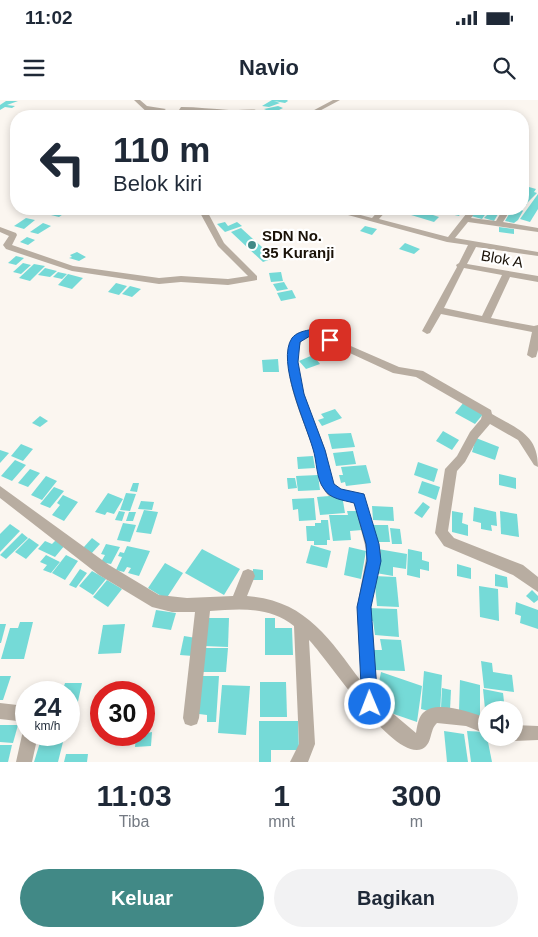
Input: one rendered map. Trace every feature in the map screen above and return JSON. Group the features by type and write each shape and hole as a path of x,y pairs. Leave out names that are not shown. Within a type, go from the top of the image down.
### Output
{"street":[{"path":"141,104 150,100"},
{"path":"318,110 337,100"},
{"path":"141,104 163,108"},
{"path":"181,109 219,110"},
{"path":"0,229 13,235 7,246 8,248 72,268 165,281 181,279 228,282 253,278 221,244 205,215"},
{"path":"354,215 450,240 538,254"},
{"path":"374,220 379,215"},
{"path":"450,240 469,215"},
{"path":"498,224 503,215"},
{"path":"466,219 537,227"},
{"path":"428,331 472,244"},
{"name":"Blok A","path":"460,265 538,279"},
{"path":"486,318 507,274"},
{"path":"437,310 538,329 532,355"},
{"path":"370,704 364,607 374,561 372,544 359,498 338,494 328,486 320,450 299,394 292,362 296,341 304,335 314,333 398,370 419,374 485,410 488,417 522,437 538,462"},
{"path":"488,417 468,445 461,459 451,469 441,533 449,542 518,570 538,584"},
{"path":"0,491 104,570 157,602 203,605 255,603 277,608 295,615 333,656 370,704 412,741 419,742 423,737 427,721 434,715 466,718 478,723"},
{"path":"237,603 248,576"},
{"path":"191,718 203,605"},
{"path":"298,762 304,754 307,744 302,621"},
{"path":"0,711 15,713"},
{"path":"523,733 536,733"},
{"path":"24,762 28,746"}],"building":[{"path":"272,100 288,101 285,103 274,101 280,103 269,107 262,106"},
{"path":"6,101 18,101 7,105 15,106 12,108 5,107 0,110 0,105"},
{"path":"278,106 283,108 279,110 264,109"},
{"path":"529,187 536,189 534,192 537,193 529,201"},
{"path":"538,194 538,209 530,222 520,219 523,215 529,215 529,206"},
{"path":"411,215 433,215 439,217 434,222"},
{"path":"472,215 485,215 482,219"},
{"path":"487,215 498,215 494,221 484,218"},
{"path":"508,215 521,215 514,223 505,221"},
{"path":"26,218 35,220 24,229 14,226"},
{"path":"225,222 228,226 237,222 242,226 225,232 217,224"},
{"path":"43,223 51,226 38,234 30,232"},
{"path":"365,226 377,229 372,235 360,231"},
{"path":"499,227 514,229 514,234 499,232"},
{"name":"SDN No. 35 Kuranji","path":"241,228 274,258 263,262 231,232"},
{"path":"27,237 35,240 28,245 20,242"},
{"path":"405,243 420,249 414,254 399,249"},
{"path":"77,252 86,257 79,261 69,258 72,257 70,255"},
{"path":"16,256 24,258 16,265 8,263"},
{"path":"23,263 31,265 21,274 13,272"},
{"path":"34,264 45,266 30,281 19,278"},
{"path":"45,268 57,271 50,277 38,275"},
{"path":"58,272 67,274 62,279 53,277"},
{"path":"281,272 283,281 271,282 269,273"},
{"path":"68,274 83,278 72,289 58,285"},
{"path":"284,282 288,289 277,291 273,284"},
{"path":"116,283 127,286 119,295 108,292"},
{"path":"130,286 141,289 132,297 122,294"},
{"path":"292,290 296,298 281,301 277,293"},
{"path":"313,355 320,364 306,369 299,361"},
{"path":"278,359 279,372 263,372 262,360"},
{"path":"464,402 484,413 475,424 455,413"},
{"path":"335,409 342,418 322,426 318,420 324,418 321,414"},
{"path":"40,416 48,421 40,427 32,423"},
{"path":"443,431 459,440 452,450 436,441"},
{"path":"351,433 355,447 332,449 328,434"},
{"path":"476,438 499,447 495,460 472,452"},
{"path":"21,444 33,449 23,461 11,456"},
{"path":"0,450 9,453 0,463"},
{"path":"353,451 356,464 336,466 333,453"},
{"path":"313,456 315,468 298,469 297,457"},
{"path":"15,460 26,465 12,481 1,476"},
{"path":"418,462 438,469 434,482 414,475"},
{"path":"366,465 371,483 346,486 345,482 341,483 339,475 343,475 341,467"},
{"path":"30,469 40,473 28,487 18,483"},
{"path":"499,474 516,478 516,489 499,485"},
{"path":"318,475 320,490 298,491 296,476"},
{"path":"46,476 57,481 42,500 31,495"},
{"path":"287,478 295,478 297,488 288,489"},
{"path":"422,481 440,487 436,500 418,493"},
{"path":"133,483 139,483 137,492 130,491"},
{"path":"54,487 64,491 50,508 40,504"},
{"path":"108,493 123,499 114,514 107,512 105,515 95,512"},
{"path":"126,493 136,494 130,511 120,510"},
{"path":"63,495 78,502 64,521 52,515 60,505 57,503"},
{"path":"342,495 345,513 320,515 317,497"},
{"path":"314,498 316,520 299,521 298,509 293,510 292,499"},
{"path":"141,501 154,502 152,510 138,509"},
{"path":"423,502 430,507 422,518 414,513"},
{"path":"372,506 393,507 394,521 373,520"},
{"path":"474,507 496,512 497,526 491,525 492,531 481,529 481,523 473,521"},
{"path":"144,510 158,512 151,534 136,532"},
{"path":"119,511 125,512 122,521 115,520"},
{"path":"347,511 359,511 362,530 350,531 351,540 333,541 329,515 348,515"},
{"path":"452,511 463,513 462,523 468,525 468,536 452,532"},
{"path":"500,511 517,514 519,537 501,534"},
{"path":"129,512 136,512 133,521 126,521"},
{"path":"321,520 328,520 330,540 327,540 327,545 314,545 314,541 307,541 306,526 315,526 315,523 321,523"},
{"path":"123,523 136,525 130,542 117,540"},
{"path":"10,524 20,531 0,552 0,534"},
{"path":"372,525 388,525 390,542 374,542"},
{"path":"390,528 400,529 402,544 392,544"},
{"path":"22,533 28,538 6,559 0,555"},
{"path":"29,538 39,545 26,559 15,552"},
{"path":"92,538 100,544 91,554 83,548"},
{"path":"56,540 65,545 55,557 38,549 45,541 52,544"},
{"path":"106,544 120,547 111,564 101,562 105,555 101,554"},
{"path":"311,545 331,551 327,568 306,563"},
{"path":"127,546 150,551 139,576 128,573 131,568 127,567 124,572 116,570 122,557 118,556 120,552 124,553"},
{"path":"349,547 366,551 361,579 344,575"},
{"path":"202,549 240,569 224,595 185,573"},
{"path":"378,549 407,554 406,569 393,567 393,576 376,573"},
{"path":"408,549 422,552 422,560 429,562 429,571 420,569 420,578 407,575"},
{"path":"46,555 60,562 51,573 43,570 47,565 40,562"},
{"path":"66,555 78,561 65,580 52,573"},
{"path":"165,563 183,573 166,599 148,588"},
{"path":"457,564 471,568 471,579 457,576"},
{"path":"80,569 87,573 76,588 69,585"},
{"path":"253,569 263,570 263,580 253,580"},
{"path":"92,571 106,579 93,595 79,586"},
{"path":"495,574 507,577 508,588 495,586"},
{"path":"374,576 396,577 399,607 377,606"},
{"path":"107,580 122,589 108,607 93,597"},
{"path":"479,586 498,589 499,621 480,617"},
{"path":"532,590 538,596 538,600 534,603 526,596"},
{"path":"516,602 538,610 538,629 520,623 521,616 515,614"},
{"path":"367,608 397,609 399,637 375,635 373,621 368,621"},
{"path":"156,610 176,613 171,630 152,627"},
{"path":"207,618 229,618 228,647 204,646"},
{"path":"265,618 275,618 275,628 292,628 293,655 265,655"},
{"path":"20,622 33,622 24,659 1,659 10,628 18,628"},
{"path":"0,624 6,624 1,643 0,643"},
{"path":"125,624 121,653 98,654 103,625"},
{"path":"184,636 196,638 193,656 180,655"},
{"path":"380,639 401,640 405,671 374,670 372,650 382,650"},
{"path":"205,648 228,648 226,672 203,672"},
{"path":"481,661 492,663 493,672 512,675 514,692 484,688"},
{"path":"424,671 442,675 440,714 421,709"},
{"path":"381,672 422,686 417,722 385,711 386,701 376,698"},
{"path":"0,676 11,676 3,700 0,700"},
{"path":"196,676 219,676 216,722 207,722 207,715 199,714"},
{"path":"460,680 480,685 478,716 459,711"},
{"path":"260,682 286,682 287,717 260,717"},
{"path":"222,685 250,686 246,735 218,733"},
{"path":"442,688 451,690 450,710 441,708"},
{"path":"483,689 503,693 504,701 484,701"},
{"path":"259,721 298,721 299,750 271,750 271,762 259,762"},
{"path":"0,725 15,725 13,743 0,742"},
{"path":"444,731 464,734 468,762 447,762"},
{"path":"467,731 478,732 478,746 489,746 492,762 471,762"},
{"path":"0,745 12,745 8,762 0,762"},
{"path":"39,746 62,746 58,762 34,762"},
{"path":"66,754 88,754 87,762 64,762"}],"place":[{"name":"SDN No. 35 Kuranji","path":"252,245"}],"route":[{"path":"330,340 314,333 299,337 296,341 292,362 299,394 320,450 328,486 330,490 338,494 359,498 362,503 372,544 374,561 364,607 370,704"}]}
